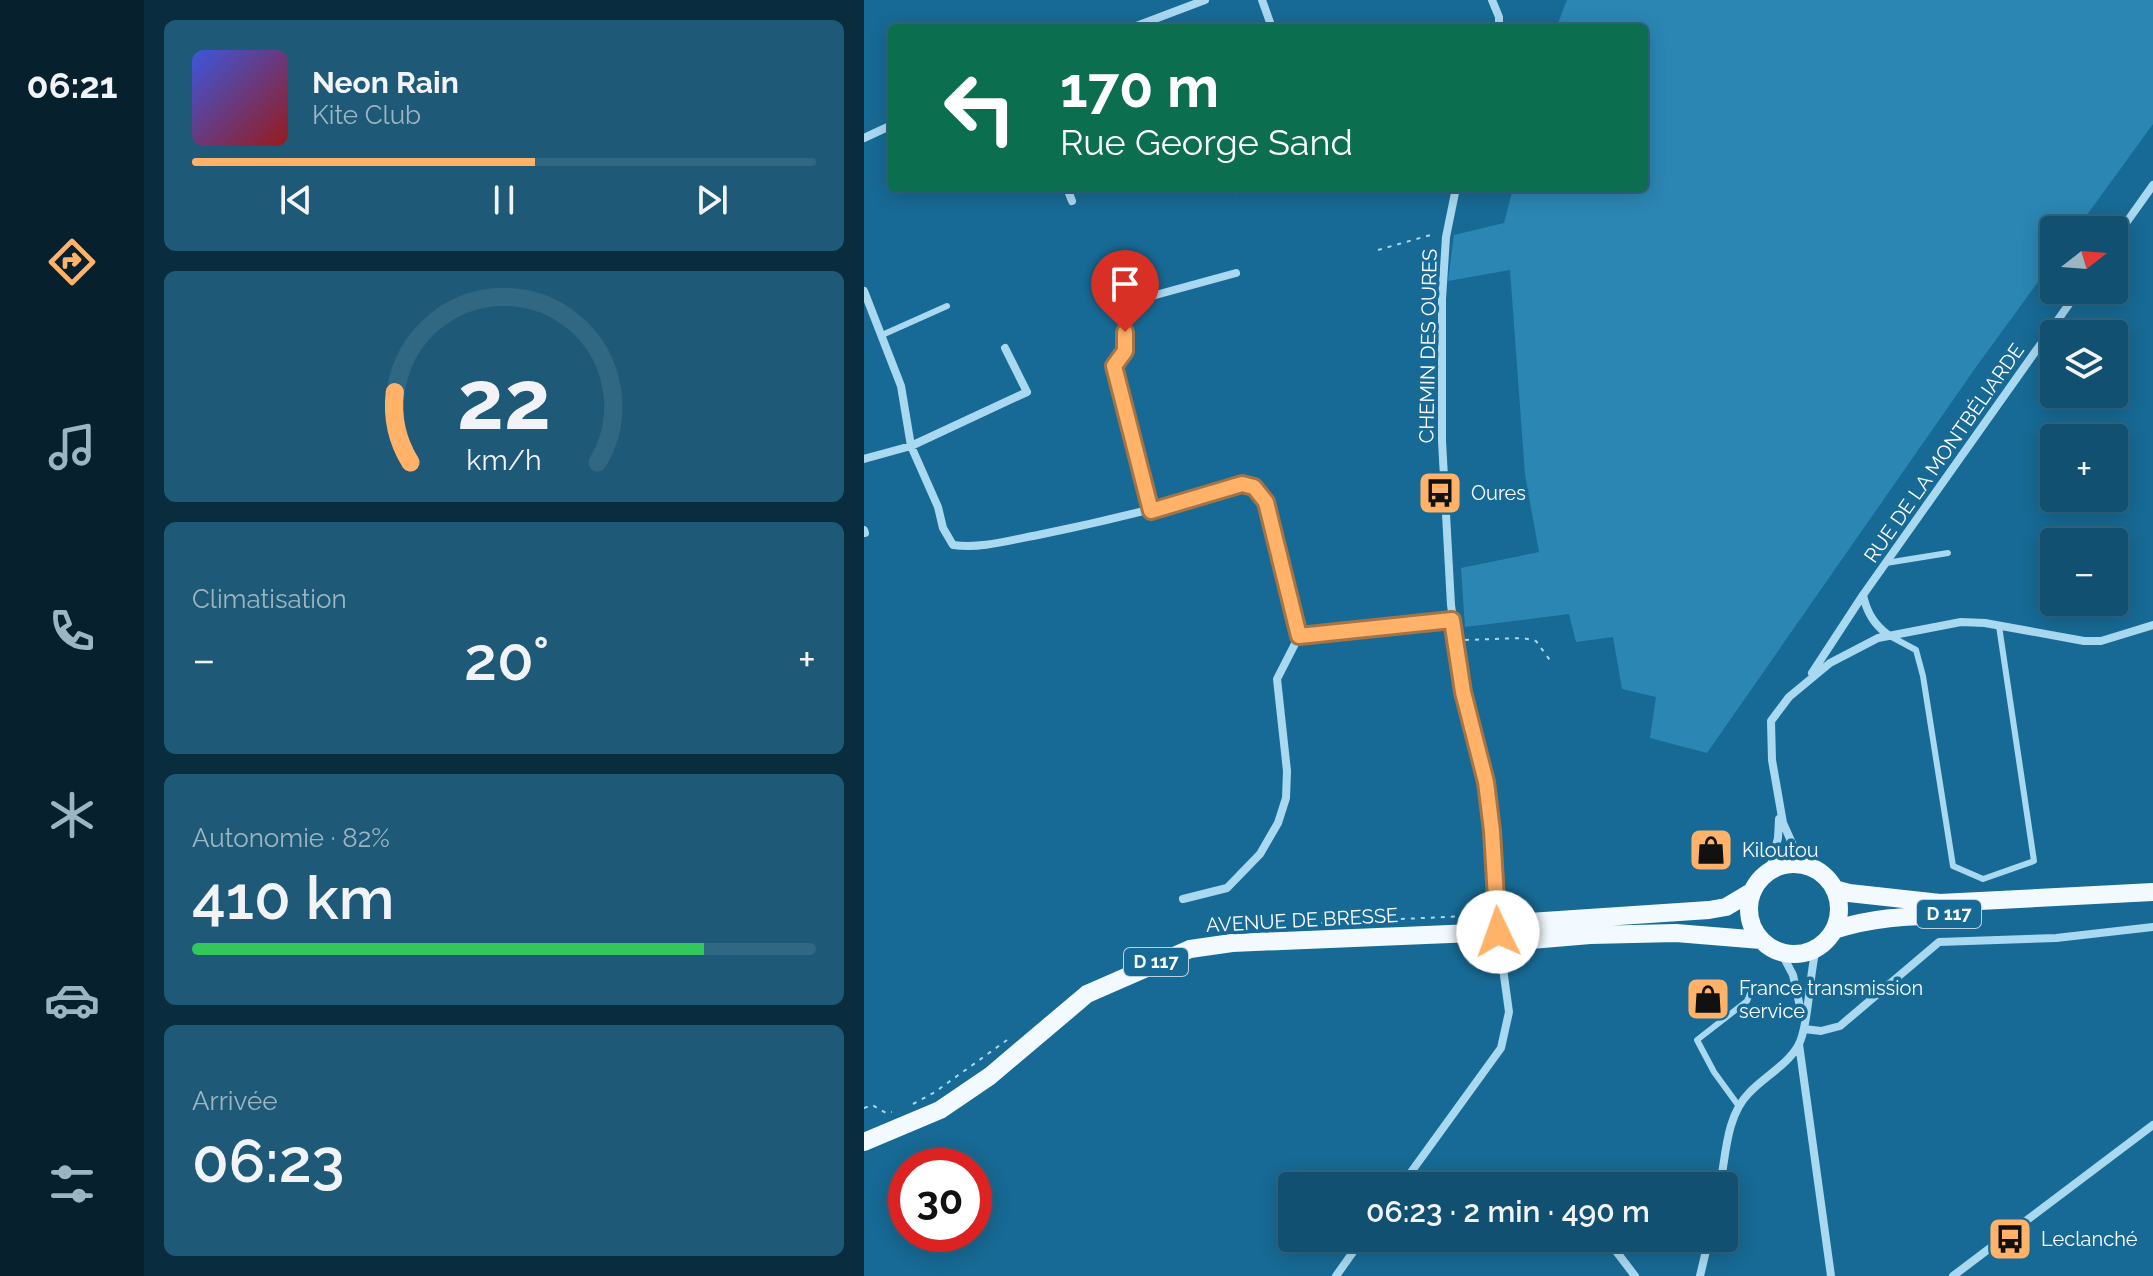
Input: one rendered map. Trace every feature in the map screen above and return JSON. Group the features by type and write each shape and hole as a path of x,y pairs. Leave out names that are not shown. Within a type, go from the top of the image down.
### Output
{"main road":[{"path":"1780,866 1805,866 1827,879 1834,889 1838,917 1834,930 1816,949 1793,954 1781,952 1761,940 1754,930 1750,917 1753,891 1769,872 1780,866"},
{"name":"D 117","path":"1834,889 1940,903 2153,892"},
{"name":"AVENUE DE BRESSE","path":"1504,932 1529,922 1709,910 1726,907 1753,891"},
{"name":"D 117","path":"1834,930 1861,921 1889,917 1964,914 2065,898"},
{"name":"AVENUE DE BRESSE","path":"864,1142 940,1110 990,1076 1087,994 1190,949 1232,943 1504,932 1531,940 1676,933 1761,940"}],"street":[{"path":"1142,24 1205,0"},
{"path":"1262,0 1271,24"},
{"path":"1492,0 1499,24"},
{"path":"864,138 888,127"},
{"path":"2128,220 2153,185"},
{"path":"1069,192 1072,201"},
{"name":"CHEMIN DES OURES","path":"1411,1172 1501,1048 1509,1012 1504,932 1486,782 1463,692 1452,620 1442,441 1442,299 1447,230 1455,192"},
{"path":"1151,511 1114,366 1125,351 1126,313 1130,302 1236,273"},
{"path":"864,291 901,386 911,446 938,507 943,528 953,545 973,548 1151,511 1242,484 1254,487 1266,502 1299,636 1277,679 1287,771 1286,798 1278,823 1260,854 1227,888 1183,899"},
{"name":"RUE DE LA MONTBÉLIARDE","path":"1808,679 1863,595 2069,304"},
{"path":"864,459 911,446 1027,392 1005,348"},
{"path":"1863,595 1875,624 1888,635"},
{"path":"1299,636 1452,620"},
{"path":"1769,872 1778,838 1771,721 1782,704 1808,679 1851,651 1888,635 1961,622 2029,629 2084,641 2101,641 2153,625"},
{"path":"1778,802 1788,836 1805,866"},
{"path":"1804,1029 1821,1031 1840,1026 1939,942 2056,938 2153,927"},
{"path":"1723,1172 1738,1105 1790,1057 1799,1044 1816,949"},
{"path":"1781,952 1793,975 1804,1029"},
{"path":"1799,1044 1831,1276"},
{"path":"1953,1276 2153,1125"},
{"path":"1336,1276 1353,1252"},
{"path":"1617,1252 1635,1276"},
{"path":"1700,1276 1706,1252"}],"lane":[{"path":"882,335 947,306"},
{"path":"1886,563 1948,553"},
{"path":"1888,635 1916,650 1923,676 1953,866 1983,879 2034,861 1999,626"},
{"path":"1738,1105 1714,1072 1697,1040 1747,1001 1752,989"}],"path":[{"path":"1378,250 1447,230"},
{"path":"1455,640 1523,638 1536,641 1552,663"},
{"path":"1272,925 1467,916 1479,910"},
{"path":"909,1105 935,1092 1015,1034"},
{"path":"864,1108 872,1105 886,1113 897,1112"}],"shaded area":[{"path":"1567,0 2153,0 2153,124 2086,216 2040,216 2040,279 1707,753 1650,738 1656,697 1622,689 1613,637 1576,642 1569,614 1465,627 1461,568 1539,552 1525,475 1510,270 1448,281 1454,235 1504,223 1512,192 1648,192 1648,24 1558,24"}],"place":[{"name":"Oures","path":"1440,493"},
{"name":"Kiloutou","path":"1711,850"},
{"name":"France transmission service","path":"1708,999"},
{"name":"Leclanché","path":"2010,1239"}],"route":[{"path":"1125,332 1125,351 1114,366 1151,511 1242,484 1254,487 1266,502 1299,636 1452,620 1463,692 1486,782 1498,932"}]}
